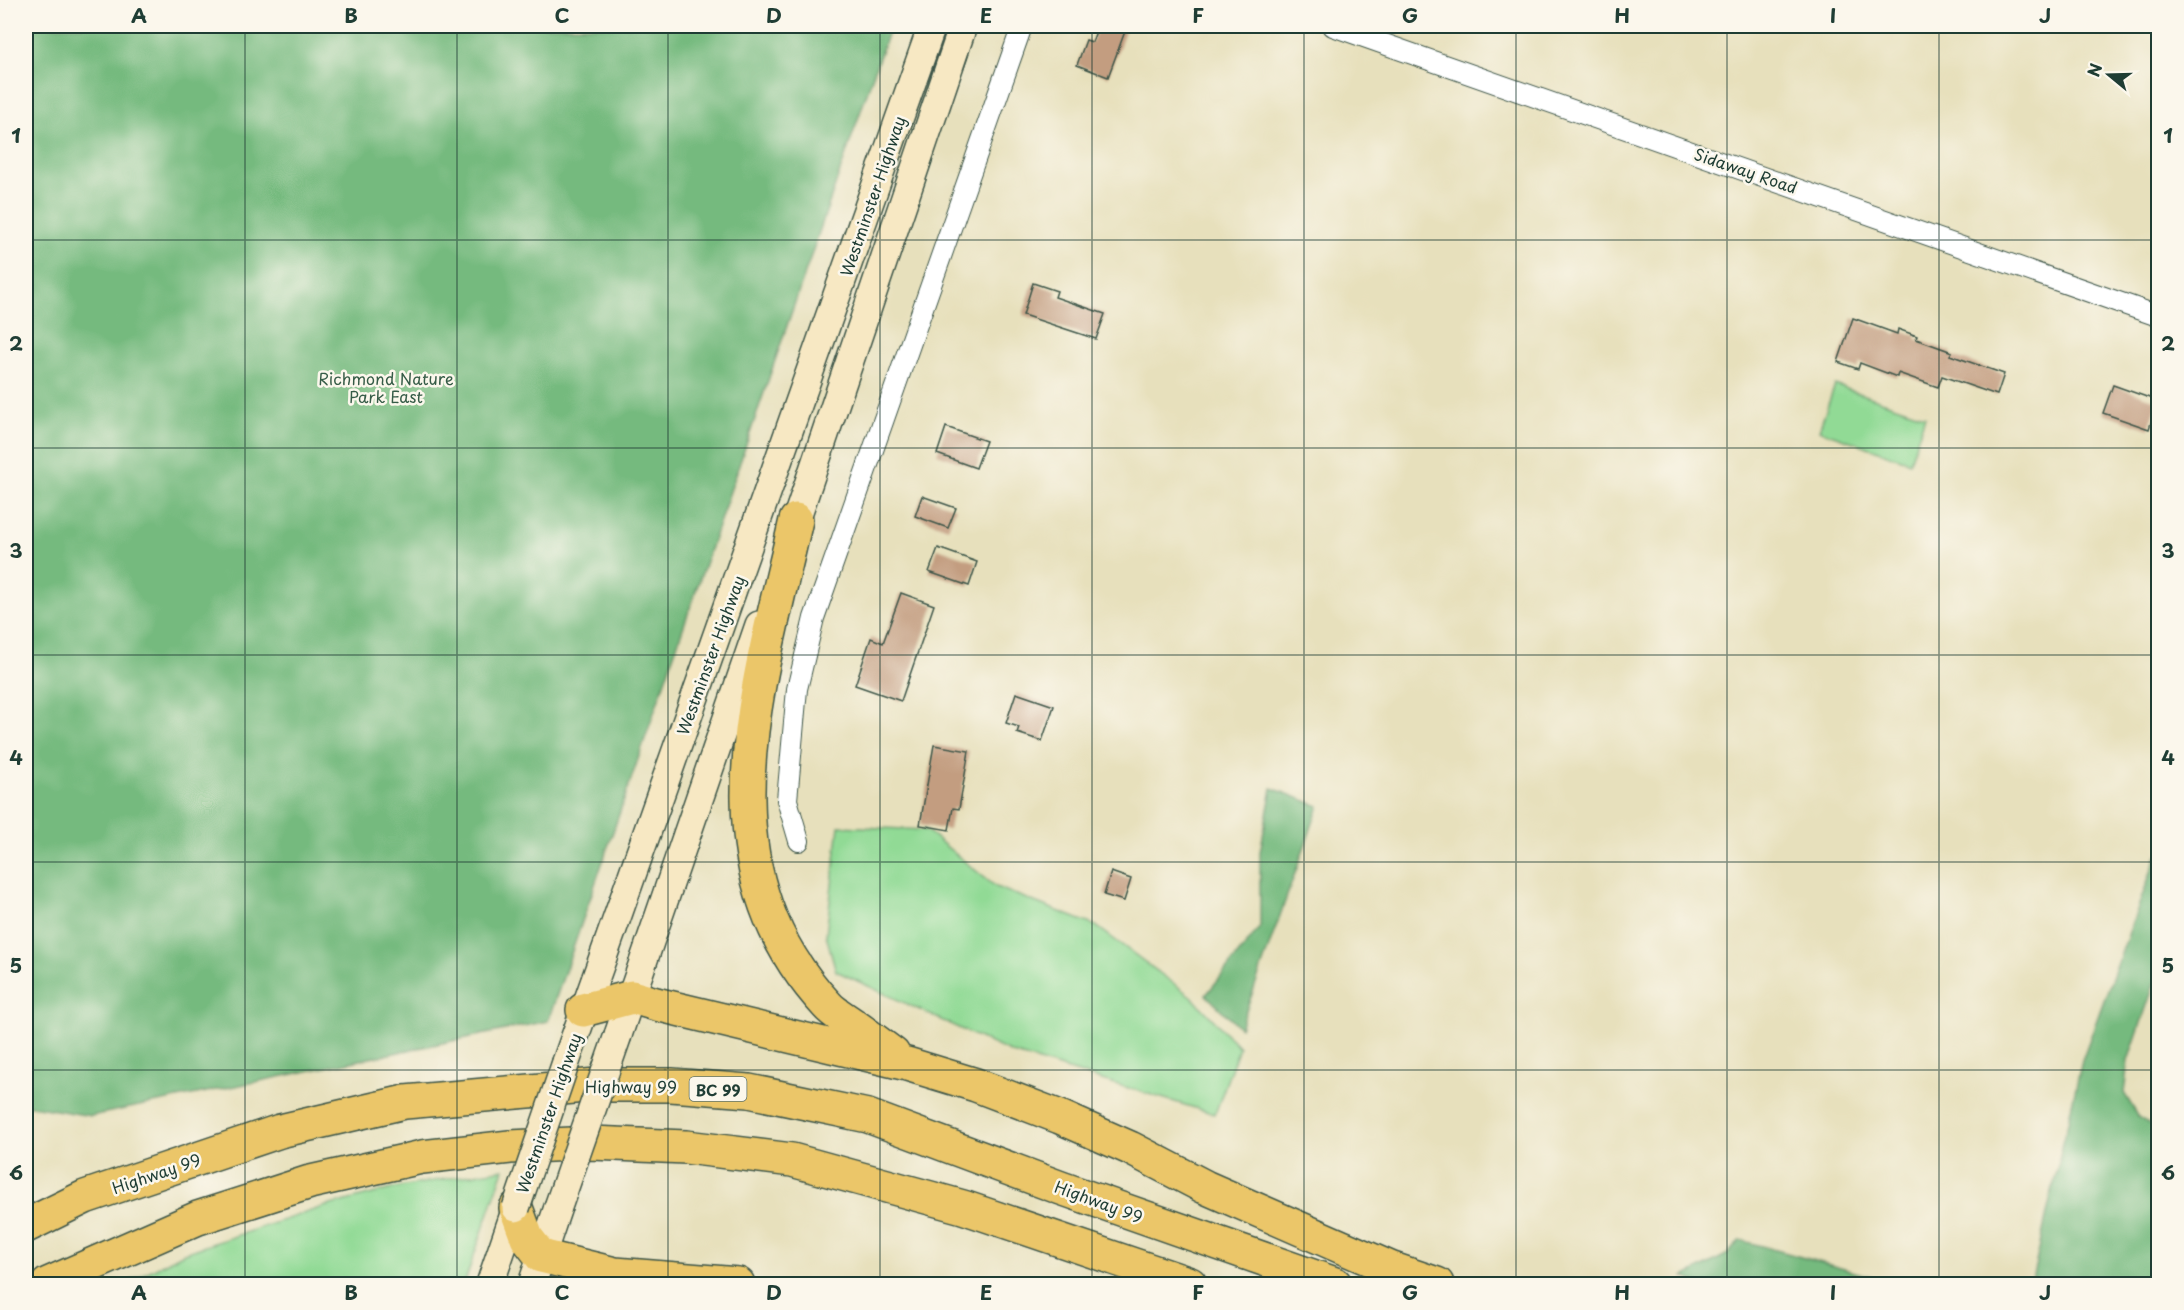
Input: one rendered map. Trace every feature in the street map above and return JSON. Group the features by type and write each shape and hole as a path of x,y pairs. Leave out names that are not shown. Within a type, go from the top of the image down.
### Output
{"highway":[{"path":"796,520 752,720 748,757 748,802 754,860 764,905 786,953 828,1007 907,1064"},
{"path":"579,1024 632,997 907,1064 976,1085 1060,1117 1130,1148 1204,1187 1390,1268 1437,1284"},
{"name":"Highway 99","path":"26,1226 85,1197 279,1131 405,1102 597,1085 693,1087 749,1091 868,1116 1072,1192 1335,1284"},
{"path":"48,1284 85,1275 198,1218 310,1182 422,1157 510,1147 592,1143 686,1147 792,1160 963,1207 1190,1284"},
{"path":"26,1221 85,1197"},
{"path":"516,1208 536,1270 738,1284"},
{"path":"585,1284 615,1274"}],"main road":[{"name":"Westminster Highway","path":"490,1284 579,1024 932,26"},
{"name":"Westminster Highway","path":"536,1270 796,520 963,26"}],"street":[{"path":"799,841 787,800 797,689 814,618 1022,26"},
{"name":"Sidaway Road","path":"1333,26 2158,316"}],"green space":[{"name":"Richmond Nature Park East","path":"26,26 890,26 548,1021 91,1116 26,1105"},
{"path":"1835,385 1925,416 1910,462 1819,430"},
{"path":"1272,788 1319,806 1240,1028 1206,995 1260,927 1260,852"},
{"path":"839,826 926,830 996,887 1096,926 1192,997 1239,1047 1215,1114 1012,1053 836,971 826,935"},
{"path":"2158,853 2158,973 2128,1061 2124,1093 2138,1116 2158,1131 2158,1284 2031,1284 2082,1060"},
{"path":"504,1169 464,1284 125,1284 184,1253 323,1207 399,1187"},
{"path":"1740,1240 1898,1284 1700,1284 1684,1277 1728,1254"}],"building":[{"path":"1098,26 1127,26 1108,77 1077,65 1086,40 1092,42"},
{"path":"1033,283 1057,291 1055,297 1105,314 1096,339 1023,315"},
{"path":"1853,318 1897,334 1898,329 1917,336 1916,339 1952,352 1950,355 2004,374 1997,395 1942,376 1938,387 1898,373 1897,377 1860,363 1858,369 1838,362"},
{"path":"2113,385 2158,401 2149,429 2103,413"},
{"path":"946,427 986,441 976,468 937,454"},
{"path":"922,496 956,508 948,528 915,516"},
{"path":"938,548 977,562 969,586 929,572"},
{"path":"901,593 934,605 901,701 855,685 871,638 883,643"},
{"path":"1016,693 1054,706 1042,741 1017,733 1019,727 1006,723"},
{"path":"934,745 969,751 959,809 953,808 949,830 920,825"},
{"path":"1111,872 1131,879 1124,901 1104,895"}]}
